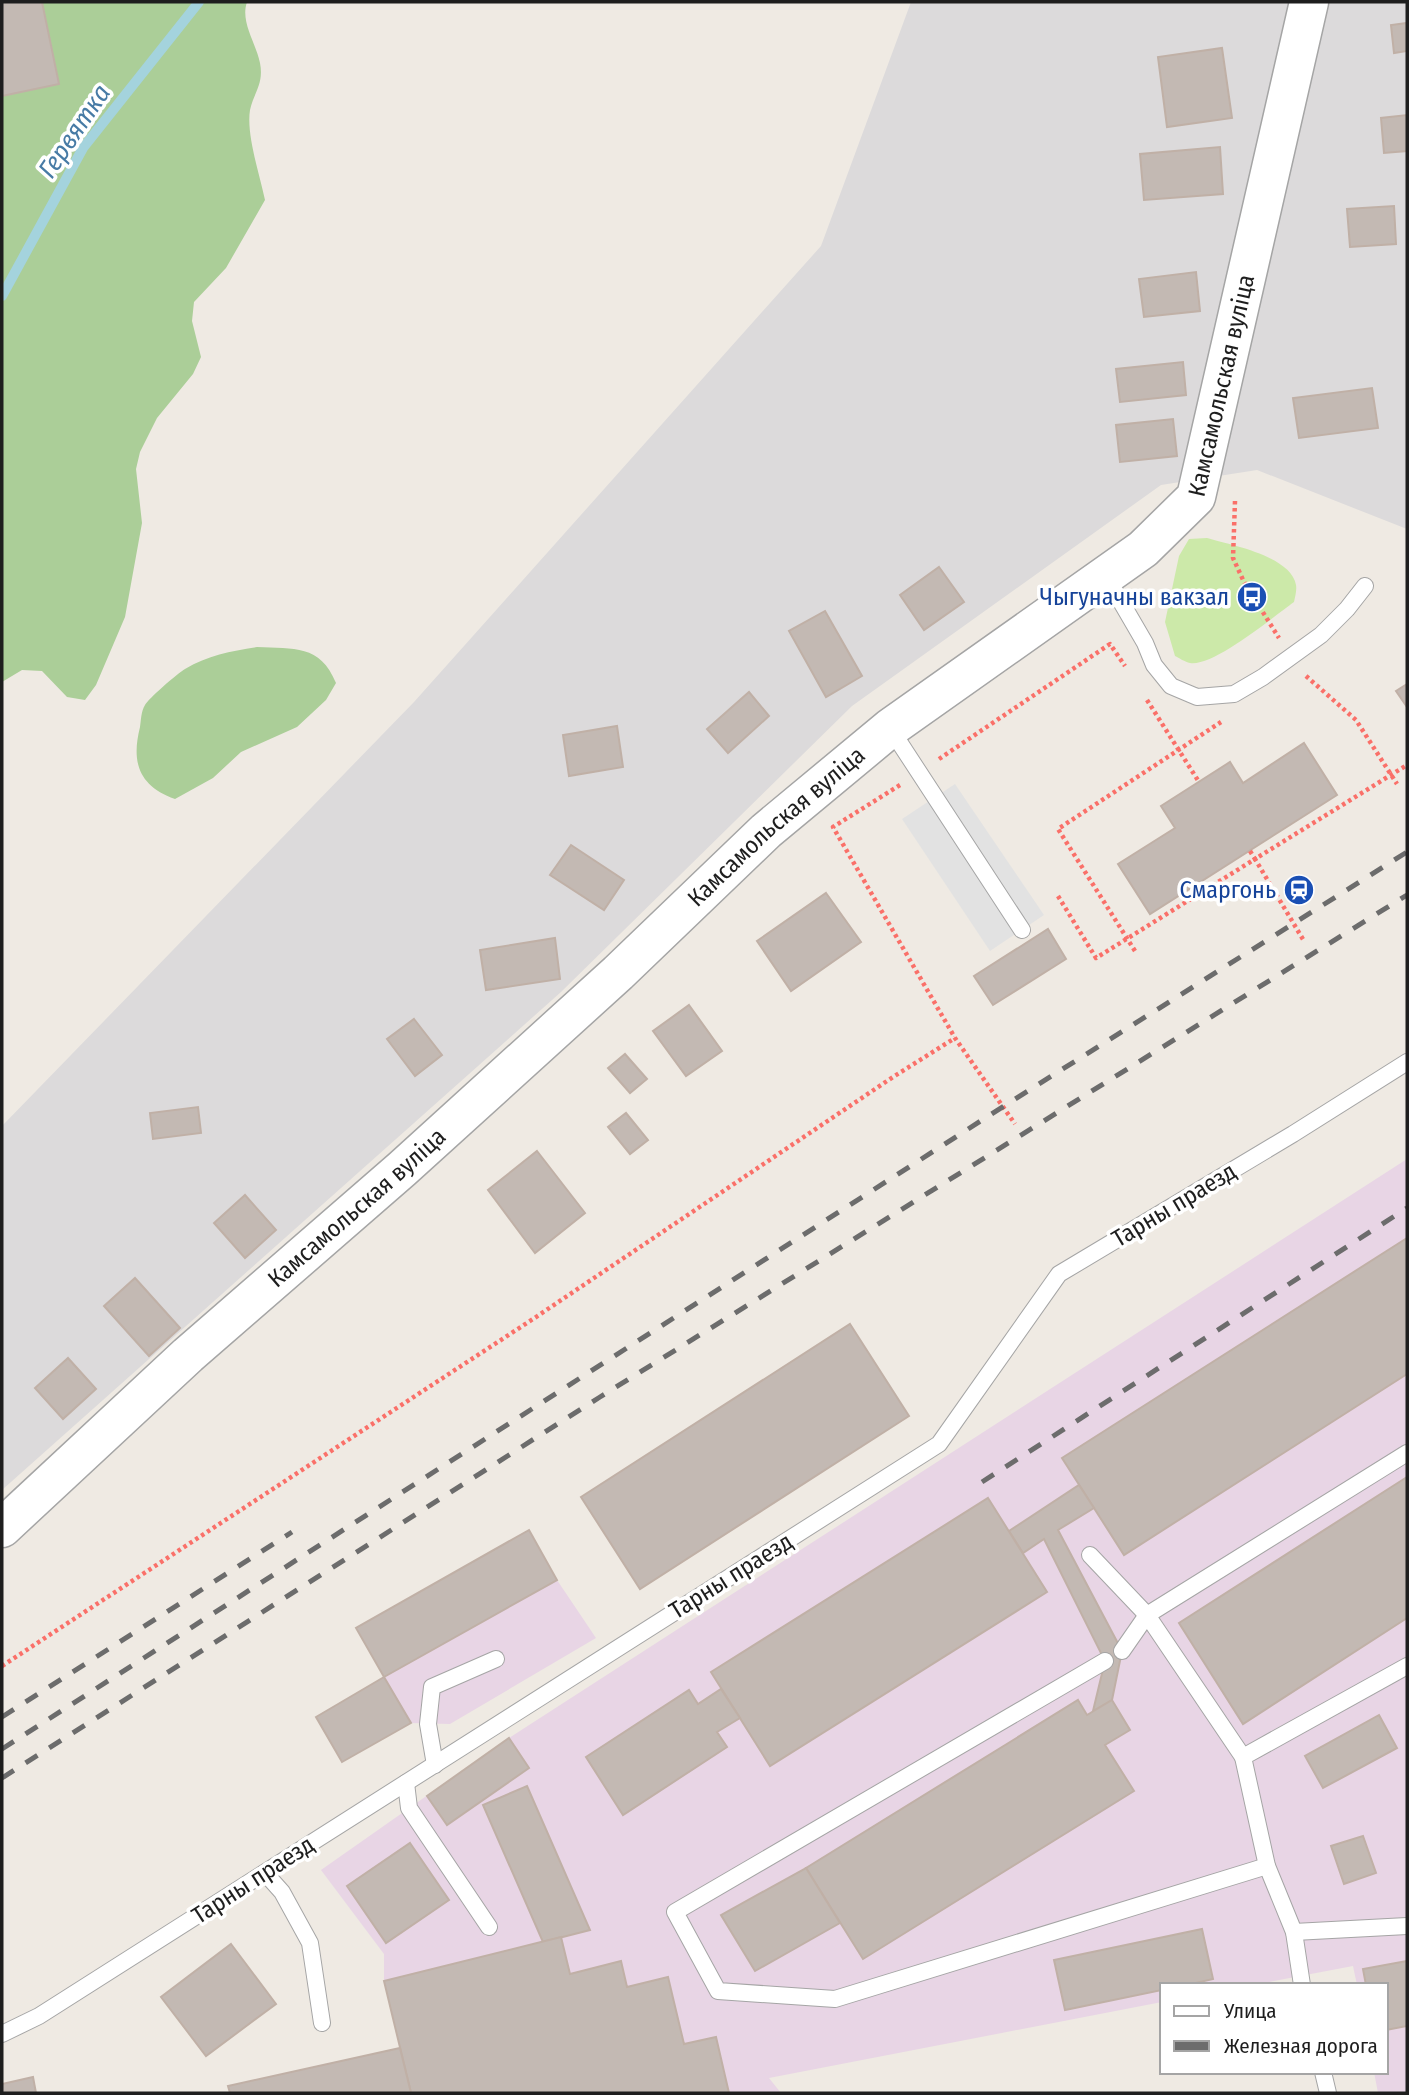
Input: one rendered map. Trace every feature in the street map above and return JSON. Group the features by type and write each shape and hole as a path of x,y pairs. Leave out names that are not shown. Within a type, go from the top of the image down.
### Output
{"street":[{"name":"Камсамольская вуліца","path":"2,1528 188,1355 402,1169 607,983 766,831 890,728 1143,549 1196,497 1309,2"}],"lane":[{"path":"1106,576 1145,643 1154,665 1171,686 1197,697 1234,694 1291,659 1321,635 1365,586"},
{"path":"890,728 1022,930"},
{"name":"Тарны праезд","path":"2,2034 39,2016 939,1444 1059,1274 1293,1134 1407,1062"},
{"path":"1122,1651 1147,1615 1407,1453"},
{"path":"1090,1555 1147,1615 1243,1757 1267,1866 1294,1932 1302,1983"},
{"path":"435,1765 428,1724 432,1687 496,1659"},
{"path":"1105,1661 675,1912 718,1991 835,1999 1267,1866"},
{"path":"1243,1757 1407,1666"},
{"path":"406,1783 409,1808 489,1927"},
{"path":"265,1873 282,1892 310,1943 322,2023"},
{"path":"1294,1932 1407,1926"},
{"path":"1323,2074 1328,2093"}],"path":[{"path":"1235,494 1233,558 1244,582 1301,673 1356,720 1397,784"},
{"path":"1016,1124 955,1038 833,827 1110,644 1125,667"},
{"path":"1141,691 1199,782"},
{"path":"1135,951 1058,829 1223,721"},
{"path":"1058,896 1096,958 1407,765"},
{"path":"1250,851 1304,941"},
{"path":"2,1666 533,1319 955,1038"}],"shaded area":[{"path":"911,2 1407,2 1407,529 1257,470 1161,485 852,706 561,992 2,1490 2,1126 414,702 821,246"},
{"path":"955,784 1044,915 990,951 902,819"},
{"path":"1407,1159 1407,2093 1378,2093 1374,2074 1388,2074 1388,1983 1357,1983 1353,1966 1264,1983 1160,1983 1160,2002 769,2078 781,2093 411,2093 384,1981 384,1954 321,1870 509,1738"},
{"path":"529,1530 557,1580 596,1638 450,1724 411,1723 342,1762 316,1717 384,1677 356,1628"}],"green space":[{"path":"42,2 247,2 247,25 261,70 249,120 265,200 226,268 194,302 192,321 201,357 193,374 157,418 140,452 136,469 142,523 125,617 96,685 85,700 67,697 42,671 22,670 2,682 2,96 59,84"},
{"path":"1207,538 1272,559 1292,575 1296,591 1294,602 1244,639 1214,657 1190,663 1175,656 1165,622 1179,556 1189,539"},
{"path":"257,647 294,649 314,655 330,670 336,683 326,700 297,727 241,752 213,778 175,799 163,794 146,780 138,762 137,740 147,702 176,675 202,660"}],"building":[{"path":"2,2 42,2 59,84 2,96"},
{"path":"1407,23 1407,51 1394,53 1391,25"},
{"path":"1222,48 1232,118 1167,127 1158,57"},
{"path":"1407,115 1407,151 1384,153 1381,118"},
{"path":"1220,147 1223,194 1144,200 1140,154"},
{"path":"1394,206 1396,244 1350,247 1347,209"},
{"path":"1196,272 1200,311 1144,317 1139,279"},
{"path":"1183,362 1186,395 1120,402 1116,369"},
{"path":"1372,388 1378,428 1299,438 1293,398"},
{"path":"1173,419 1177,456 1120,462 1116,425"},
{"path":"939,567 964,602 924,630 900,595"},
{"path":"825,611 862,676 826,697 789,631"},
{"path":"1407,684 1407,707 1396,691"},
{"path":"749,692 769,716 728,753 707,729"},
{"path":"617,726 623,767 569,776 563,735"},
{"name":"Смаргонь","path":"1304,743 1337,795 1150,914 1118,864 1175,828 1161,806 1230,762 1243,783"},
{"path":"571,845 624,880 604,910 550,875"},
{"path":"826,893 861,942 791,991 757,941"},
{"path":"1048,929 1066,959 993,1005 974,976"},
{"path":"555,938 560,979 486,990 480,950"},
{"path":"689,1005 722,1051 686,1076 653,1031"},
{"path":"414,1019 442,1055 415,1076 387,1039"},
{"path":"625,1054 647,1079 630,1093 608,1068"},
{"path":"198,1107 201,1133 153,1139 150,1113"},
{"path":"626,1113 648,1140 630,1154 608,1127"},
{"path":"537,1151 585,1213 535,1253 488,1190"},
{"path":"245,1195 276,1230 245,1258 214,1223"},
{"path":"1407,1238 1407,1374 1124,1555 1062,1458"},
{"path":"135,1278 180,1328 149,1356 104,1306"},
{"path":"850,1324 909,1416 640,1589 581,1497"},
{"path":"68,1358 96,1389 63,1419 35,1388"},
{"path":"1407,1477 1407,1618 1243,1724 1179,1623"},
{"path":"1079,1485 1094,1508 1058,1530 1122,1651 1112,1700 1093,1711 1105,1661 1044,1539 1023,1553 1009,1531"},
{"path":"988,1498 1047,1592 770,1766 711,1672"},
{"path":"529,1530 557,1580 384,1677 356,1628"},
{"path":"384,1677 411,1723 342,1762 316,1717"},
{"path":"721,1689 740,1718 717,1732 727,1747 623,1815 586,1757 689,1690 698,1704"},
{"path":"1078,1700 1087,1715 1112,1700 1130,1730 1105,1745 1134,1791 863,1959 806,1868"},
{"path":"1379,1715 1397,1748 1323,1788 1305,1756"},
{"path":"509,1738 529,1768 447,1825 427,1796"},
{"path":"527,1786 590,1930 543,1942 483,1805"},
{"path":"1363,1836 1376,1873 1344,1884 1331,1846"},
{"path":"410,1843 449,1900 386,1943 347,1886"},
{"path":"806,1868 840,1923 755,1971 721,1915"},
{"path":"1202,1929 1213,1979 1196,1983 1160,1983 1160,1990 1065,2010 1054,1960"},
{"path":"561,1937 570,1974 621,1961 627,1987 668,1977 684,2044 716,2037 729,2093 411,2093 384,1981"},
{"path":"231,1944 276,2004 206,2056 161,1997"},
{"path":"1407,1961 1407,2026 1388,2030 1388,1983 1366,1983 1363,1969"},
{"path":"400,2048 411,2093 230,2093 228,2086"},
{"path":"33,2077 36,2093 2,2093 2,2084"}],"waterway":[{"name":"Гервятка","path":"2,296 83,148 199,2"}],"railway":[{"path":"2,1749 1004,1106 1407,852"},
{"path":"2,1778 600,1397 1407,895"},
{"path":"982,1482 1407,1208"},
{"path":"2,1717 292,1532"}],"place":[{"name":"Чыгуначны вакзал","path":"1252,597"},
{"name":"Смаргонь","path":"1299,890"}]}
